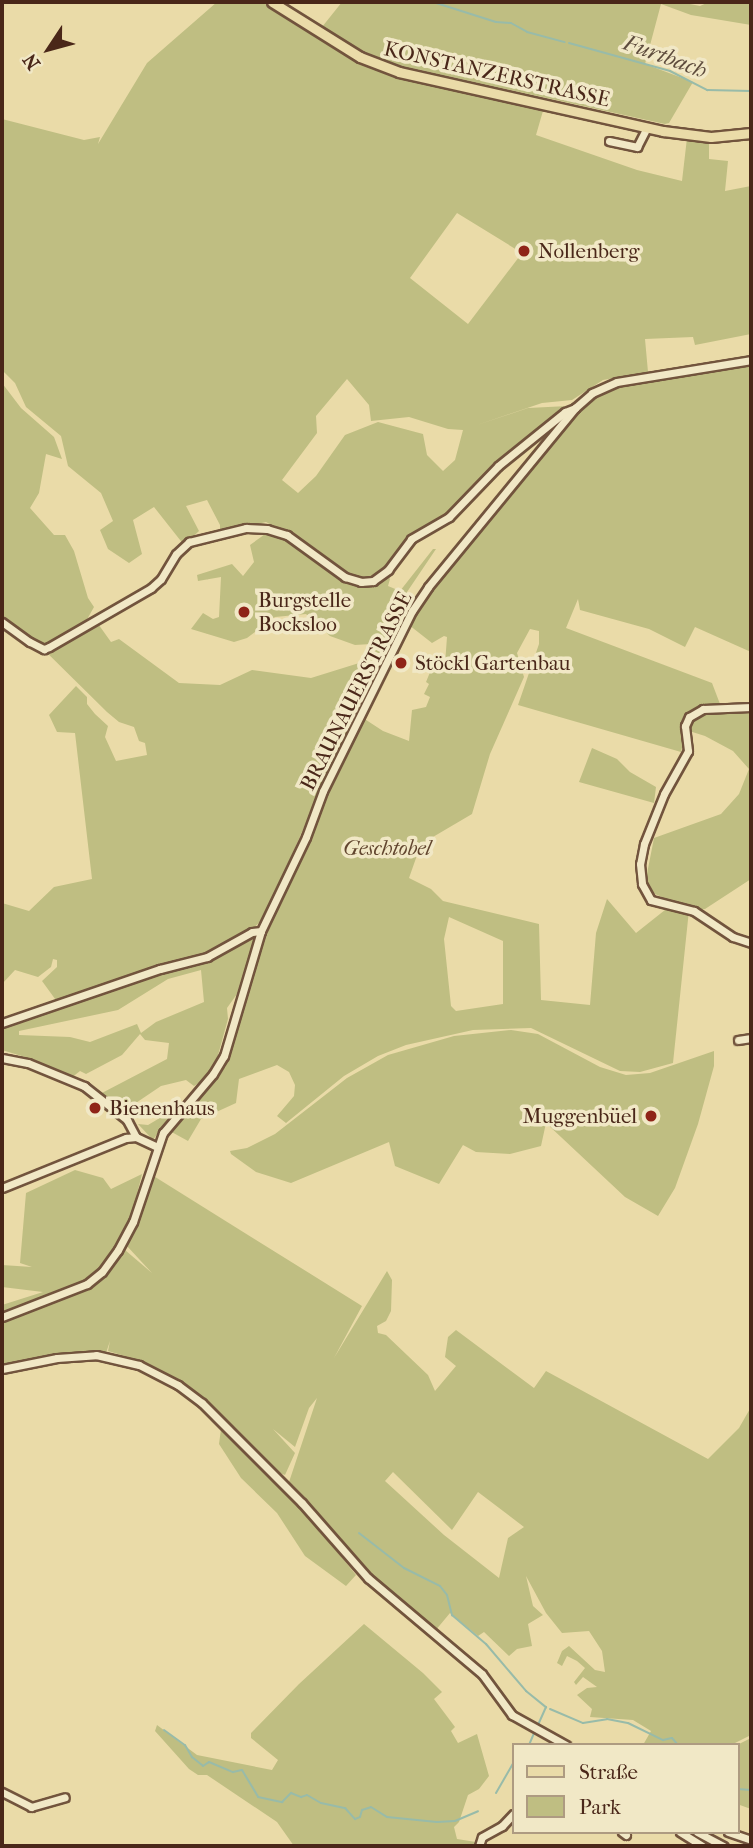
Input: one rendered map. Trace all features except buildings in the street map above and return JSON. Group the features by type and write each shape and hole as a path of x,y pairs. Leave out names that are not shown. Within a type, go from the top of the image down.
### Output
{"main road":[{"name":"KONSTANZERSTRASSE","path":"272,2 360,57 387,69 698,136 751,133"}],"street":[{"name":"KONSTANZERSTRASSE","path":"608,141 637,147 647,127"},
{"name":"BRAUNAUERSTRASSE","path":"2,1317 77,1289 102,1272 133,1222 157,1147 169,1124 213,1074 224,1056 250,959 261,930 306,837 323,791 412,611 440,571 575,408 592,393 613,383 751,360"},
{"path":"2,622 44,649 111,614 151,589 161,579 176,554 189,542 233,530 257,527 277,531 300,542 345,577 365,582 377,579 411,539 449,517 502,462 565,412 575,408"},
{"path":"751,707 703,709 688,717 685,724 688,751 664,794 644,844 640,864 644,889 654,902 694,911 733,937 751,943"},
{"path":"2,1023 160,968 207,957 252,932 261,930"},
{"path":"737,1040 751,1038"},
{"path":"2,1058 28,1063 84,1086 127,1120 136,1137"},
{"path":"2,1188 122,1139 136,1137 157,1147"},
{"path":"2,1369 79,1356 112,1358 139,1365 178,1385 202,1403 284,1485 368,1578 486,1677 512,1715 560,1743"},
{"path":"2,1792 31,1807 65,1797"},
{"path":"479,1846 482,1837 502,1826 512,1815"},
{"path":"683,1834 702,1846"},
{"path":"702,1834 723,1846"},
{"path":"734,1834 751,1840"}],"green space":[{"path":"217,2 267,2 344,51 345,56 349,54 388,72 545,104 536,135 637,170 682,181 687,138 709,141 709,159 728,161 725,191 751,186 751,334 695,345 693,337 645,339 648,372 603,380 572,400 542,403 477,425 528,408 568,406 454,510 415,534 385,569 390,579 388,586 400,591 433,549 436,549 407,592 397,618 405,620 385,659 379,662 372,660 376,675 335,757 275,893 261,921 243,938 255,935 237,994 227,1008 228,1019 215,1066 205,1079 194,1086 186,1080 161,1086 124,1111 100,1094 167,1059 169,1043 145,1040 140,1034 122,1055 86,1074 80,1071 70,1079 25,1057 2,1050 2,1023 225,950 58,1003 42,981 57,967 57,960 53,959 51,967 38,977 15,970 2,984 2,903 29,911 54,887 92,879 75,733 57,732 49,715 76,686 87,697 87,704 95,714 108,726 105,737 116,761 147,755 145,743 139,741 134,727 119,722 107,712 32,638 2,622 2,383 21,408 54,437 62,459 46,454 39,493 30,508 54,535 65,535 74,551 88,598 94,607 85,623 96,621 111,642 119,639 179,683 220,685 252,670 311,678 372,659 371,644 355,645 330,636 306,614 275,617 247,638 234,642 191,629 203,613 213,619 219,617 221,577 198,581 197,575 232,564 243,576 254,562 250,545 268,532 282,536 335,565 316,551 318,550 266,522 220,533 220,525 207,500 186,506 199,531 184,545 154,507 133,520 142,554 129,563 108,549 100,530 113,521 101,493 68,466 61,436 26,407 15,383 2,370 2,119 84,140 100,137 98,144 147,63","holes":["457,213 522,253 468,324 410,278","347,379 369,405 371,421 409,417 448,429 463,430 455,460 443,471 427,455 423,434 378,422 345,435 316,476 298,493 282,480 317,433 316,416","201,970 204,1002 156,1022 141,1033 137,1024 90,1042 70,1037 19,1035 19,1031 118,1010 168,979"]},
{"path":"342,2 680,2 700,6 709,2 751,2 751,25 691,15 661,4 645,64 693,82 669,123 665,124 383,62 355,49 322,27"},
{"name":"Geschtobel","path":"751,363 751,652 695,627 685,647 649,629 580,610 578,599 566,628 712,683 720,704 710,705 691,715 751,710 751,879 705,909 689,910 673,1063 640,1072 620,1071 531,1028 473,1030 406,1045 378,1056 344,1076 286,1123 277,1116 294,1096 295,1085 289,1072 277,1065 239,1079 236,1103 201,1119 188,1141 168,1130 220,1069 226,1067 223,1064 232,1044 250,967 360,716 383,731 409,741 412,710 426,707 430,697 424,694 429,684 426,682 435,660 445,664 447,637 432,643 409,625 430,589 591,396 615,385","holes":["530,629 539,631 539,644 518,705 681,752 686,730 705,736 733,751 749,769 739,794 721,814 654,838 644,889 686,908 670,906 636,933 607,899 596,933 590,1005 541,1000 539,924 443,901 431,889 409,878 421,844 472,814 490,754 524,677 517,653","449,917 503,941 503,1004 456,1011 451,1006 444,939"]},
{"path":"592,748 617,759 630,772 656,787 654,803 579,782"},
{"path":"511,1030 538,1034 600,1067 626,1075 650,1073 714,1051 714,1066 698,1124 675,1188 658,1216 625,1197 546,1123 541,1146 510,1154 476,1152 463,1145 439,1184 395,1166 389,1142 291,1183 256,1172 231,1154 230,1151 247,1148 275,1134 347,1078 388,1055 454,1036"},
{"path":"175,1109 153,1140 138,1124 148,1125"},
{"path":"75,1170 103,1178 111,1189 142,1174 129,1226 107,1266 125,1250 152,1273 126,1245 152,1175 362,1306 334,1358 387,1271 392,1280 391,1311 386,1321 377,1326 378,1333 386,1335 428,1375 435,1391 456,1366 445,1357 448,1337 456,1330 534,1388 546,1371 708,1459 739,1428 751,1407 751,1735 735,1743 644,1743 651,1731 633,1720 590,1717 592,1709 577,1695 587,1688 597,1687 583,1677 576,1685 574,1682 585,1668 577,1661 567,1656 562,1666 557,1663 562,1651 569,1646 595,1670 605,1672 602,1651 589,1631 562,1633 546,1613 526,1576 533,1606 543,1615 528,1624 532,1646 517,1649 509,1656 484,1632 478,1636 450,1613 435,1631 367,1575 288,1485 317,1398 309,1408 295,1447 273,1429 295,1453 285,1475 275,1471 208,1404 138,1360 108,1351 110,1341 106,1353 65,1353 2,1365 2,1305 43,1292 2,1287 2,1265 32,1267 20,1263 26,1193","holes":["393,1472 452,1530 478,1492 524,1527 508,1538 499,1578 444,1535 385,1481"]},
{"path":"221,1429 303,1510 356,1575 346,1586 305,1556 277,1513 241,1478 219,1444"},
{"path":"364,1624 442,1692 434,1699 455,1727 451,1731 458,1743 477,1734 489,1776 479,1789 468,1795 459,1822 454,1827 457,1839 476,1842 477,1846 294,1846 277,1822 207,1775 198,1775 189,1769 155,1731 157,1725 197,1755 272,1770 278,1760 251,1738 251,1733"},
{"path":"751,1738 751,1809 739,1805 739,1744"}],"waterway":[{"name":"Furtbach","path":"433,2 496,22 511,23 527,32 565,42"},
{"name":"Furtbach","path":"569,43 670,71 707,90 751,91"},
{"path":"359,1533 404,1568 440,1586 447,1595 452,1615 486,1644 526,1691 546,1707 538,1725"},
{"path":"550,1709 583,1723 607,1719 628,1723 663,1740 672,1738 676,1743"},
{"path":"164,1730 185,1745 192,1757 203,1766 209,1762 233,1772 242,1770 258,1797 282,1802 291,1793 301,1797 307,1795 321,1803 345,1808 355,1819 360,1817 362,1810 371,1807 387,1817 437,1822 455,1821 478,1811"},
{"path":"530,1743 535,1731"},
{"path":"496,1793 512,1765"},
{"path":"739,1789 751,1790"}],"place":[{"name":"Nollenberg","path":"524,251"},
{"name":"Burgstelle Bocksloo","path":"244,612"},
{"name":"Stöckl Gartenbau","path":"401,663"},
{"name":"Bienenhaus","path":"95,1108"},
{"name":"Muggenbüel","path":"651,1116"}]}
